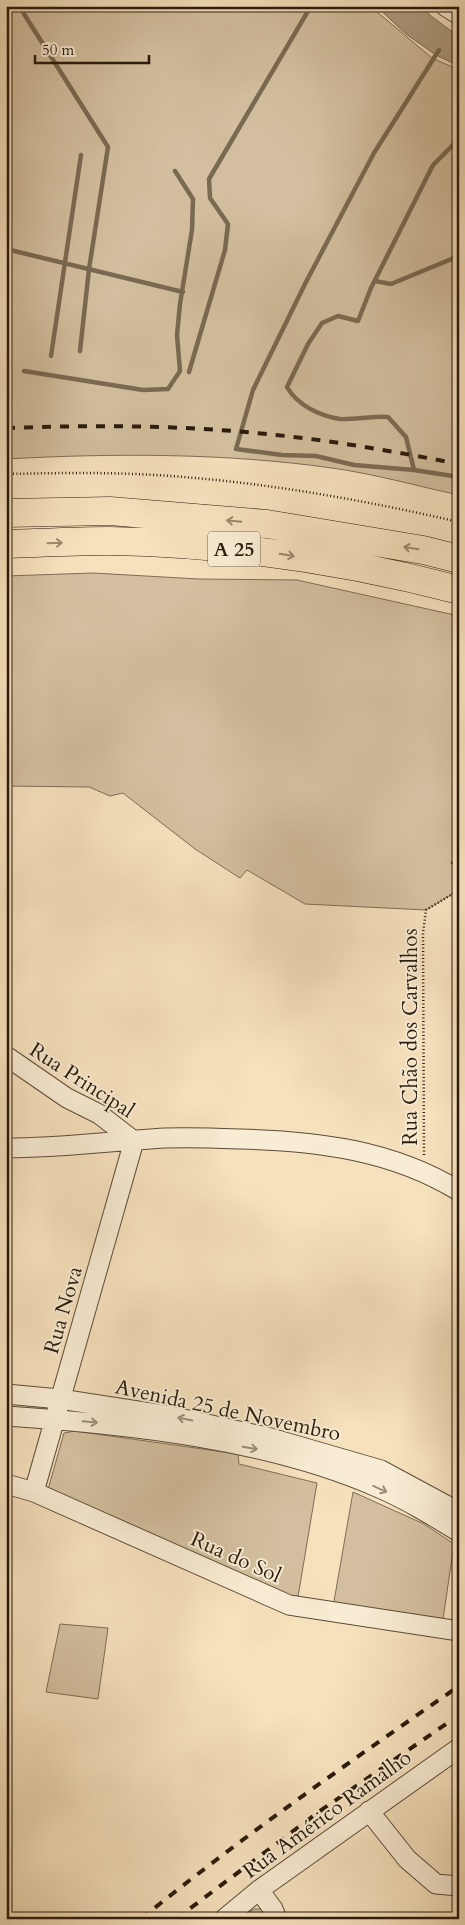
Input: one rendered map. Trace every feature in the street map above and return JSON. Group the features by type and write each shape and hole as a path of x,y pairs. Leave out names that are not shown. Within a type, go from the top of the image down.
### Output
{"highway":[{"name":"A 25","path":"6,513 110,511 267,524 423,550 459,559"},
{"name":"A 25","path":"6,544 109,541 264,551 416,579 459,590"}],"street":[{"path":"445,6 459,16"},
{"name":"Rua Principal","path":"6,1056 67,1098 99,1114 134,1141"},
{"path":"6,1148 76,1147 134,1141 194,1138 324,1144 382,1157 424,1172 459,1191"},
{"name":"Rua Nova","path":"34,1492 134,1141"},
{"name":"Avenida 25 de Novembro","path":"6,1394 60,1398 170,1416 267,1437 337,1464 459,1532"},
{"name":"Avenida 25 de Novembro","path":"6,1416 116,1425 337,1464 382,1470 459,1512"},
{"name":"Rua do Sol","path":"6,1484 34,1492 289,1606 459,1632"},
{"name":"Rua Américo Ramalho","path":"224,1919 259,1890 459,1748"},
{"path":"369,1811 407,1859 436,1884 459,1886"},
{"path":"259,1890 277,1919"}],"path":[{"path":"6,474 134,474 187,477 352,500 459,522"},
{"path":"451,863 459,861"},
{"name":"Rua Chão dos Carvalhos","path":"424,1172 423,933 426,910 459,890"}],"shaded area":[{"path":"6,6 370,6 432,58 459,70 459,495 332,468 251,459 128,455 6,459"},
{"path":"376,6 418,6 459,37 459,66 436,55 406,34"},
{"path":"93,573 199,579 297,580 459,616 459,837 456,839 458,861 452,863 459,870 459,890 426,910 305,904 247,870 240,878 195,849 123,793 110,796 89,787 6,786 6,576"},
{"path":"75,1431 238,1454 239,1464 317,1483 298,1597 262,1590 47,1493 64,1433"},
{"path":"353,1492 424,1524 454,1544 442,1626 333,1607"},
{"path":"60,1624 108,1628 98,1699 46,1692"},
{"path":"254,1909 264,1909 272,1919 239,1919"}],"waterway":[{"path":"19,6 108,147 89,269 80,351"},
{"path":"189,372 225,250 228,224 210,198 209,179 311,6"},
{"path":"414,470 354,465 316,456 282,455 236,449 253,390 306,282 374,153 439,50"},
{"path":"459,139 433,165 371,288 358,321 338,316 322,323 308,344 287,387 303,404 325,415 340,419 388,417 406,437 414,470 459,477"},
{"path":"51,356 81,155"},
{"path":"24,371 143,390 168,389 180,371 177,335 192,230 193,199 175,171"},
{"path":"6,207 6,213"},
{"path":"6,249 183,292"},
{"path":"375,281 391,284 459,256"}],"railway":[{"path":"6,428 131,426 225,430 332,442 459,464"},
{"path":"141,1919 258,1829 459,1686"},
{"path":"176,1919 320,1811 459,1715"}]}
